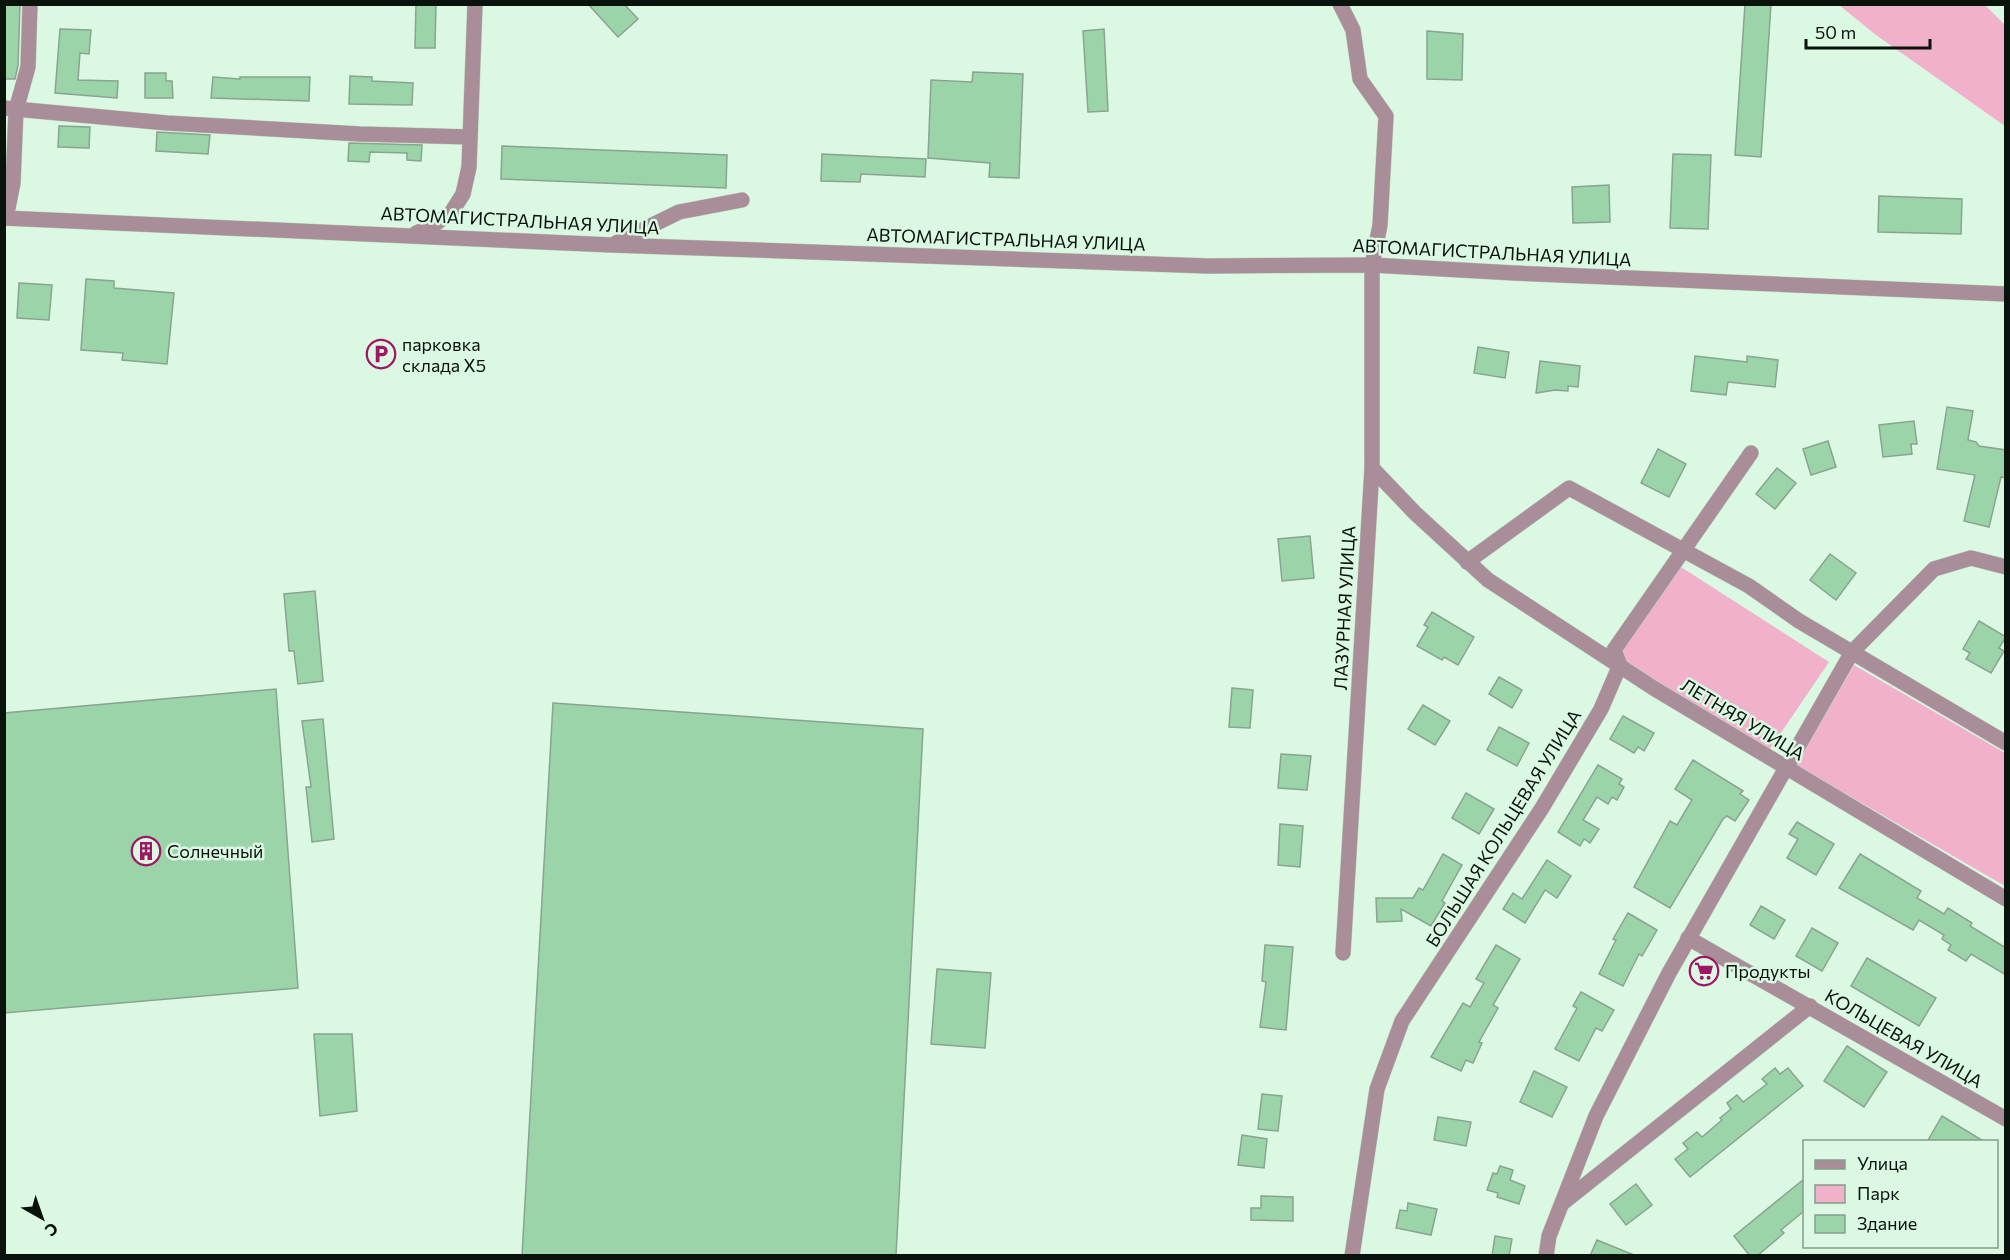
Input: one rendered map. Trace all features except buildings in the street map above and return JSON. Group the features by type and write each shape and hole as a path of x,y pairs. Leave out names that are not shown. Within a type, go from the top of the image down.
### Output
{"street":[{"path":"5,218 14,183 10,109 28,67 30,4"},
{"path":"411,235 432,226 451,213 463,194 469,167 475,4"},
{"name":"ЛАЗУРНАЯ УЛИЦА","path":"1340,4 1353,30 1360,79 1386,116 1380,225 1372,265 1372,468 1343,953"},
{"path":"10,109 315,132 470,137"},
{"path":"612,245 679,212 742,200"},
{"name":"АВТОМАГИСТРАЛЬНАЯ УЛИЦА","path":"5,218 612,245 1196,266 1372,265 2006,294"},
{"name":"БОЛЬШАЯ КОЛЬЦЕВАЯ УЛИЦА","path":"1352,1256 1377,1089 1402,1022 1542,808 1601,709 1620,665 1614,650 1751,453"},
{"name":"ЛЕТНЯЯ УЛИЦА","path":"1372,468 1414,513 1488,580 1786,768 2006,899"},
{"path":"1467,562 1569,488 1749,586 1799,621 2006,743"},
{"path":"1546,1256 1549,1236 1596,1116 1688,938 1852,652 1934,569 1971,558 2006,567"},
{"name":"КОЛЬЦЕВАЯ УЛИЦА","path":"1688,938 2006,1119"},
{"path":"1562,1204 1810,1006"}],"green space":[{"path":"1839,5 1985,5 2005,25 2005,126 1876,35"},
{"path":"1673,562 1829,662 1770,749 1607,651"},
{"path":"1854,665 2005,753 2005,886 1796,765"}],"place":[{"name":"парковка склада X5","path":"381,354"},
{"name":"Солнечный","path":"146,851"},
{"name":"Продукты","path":"1704,971"}]}
